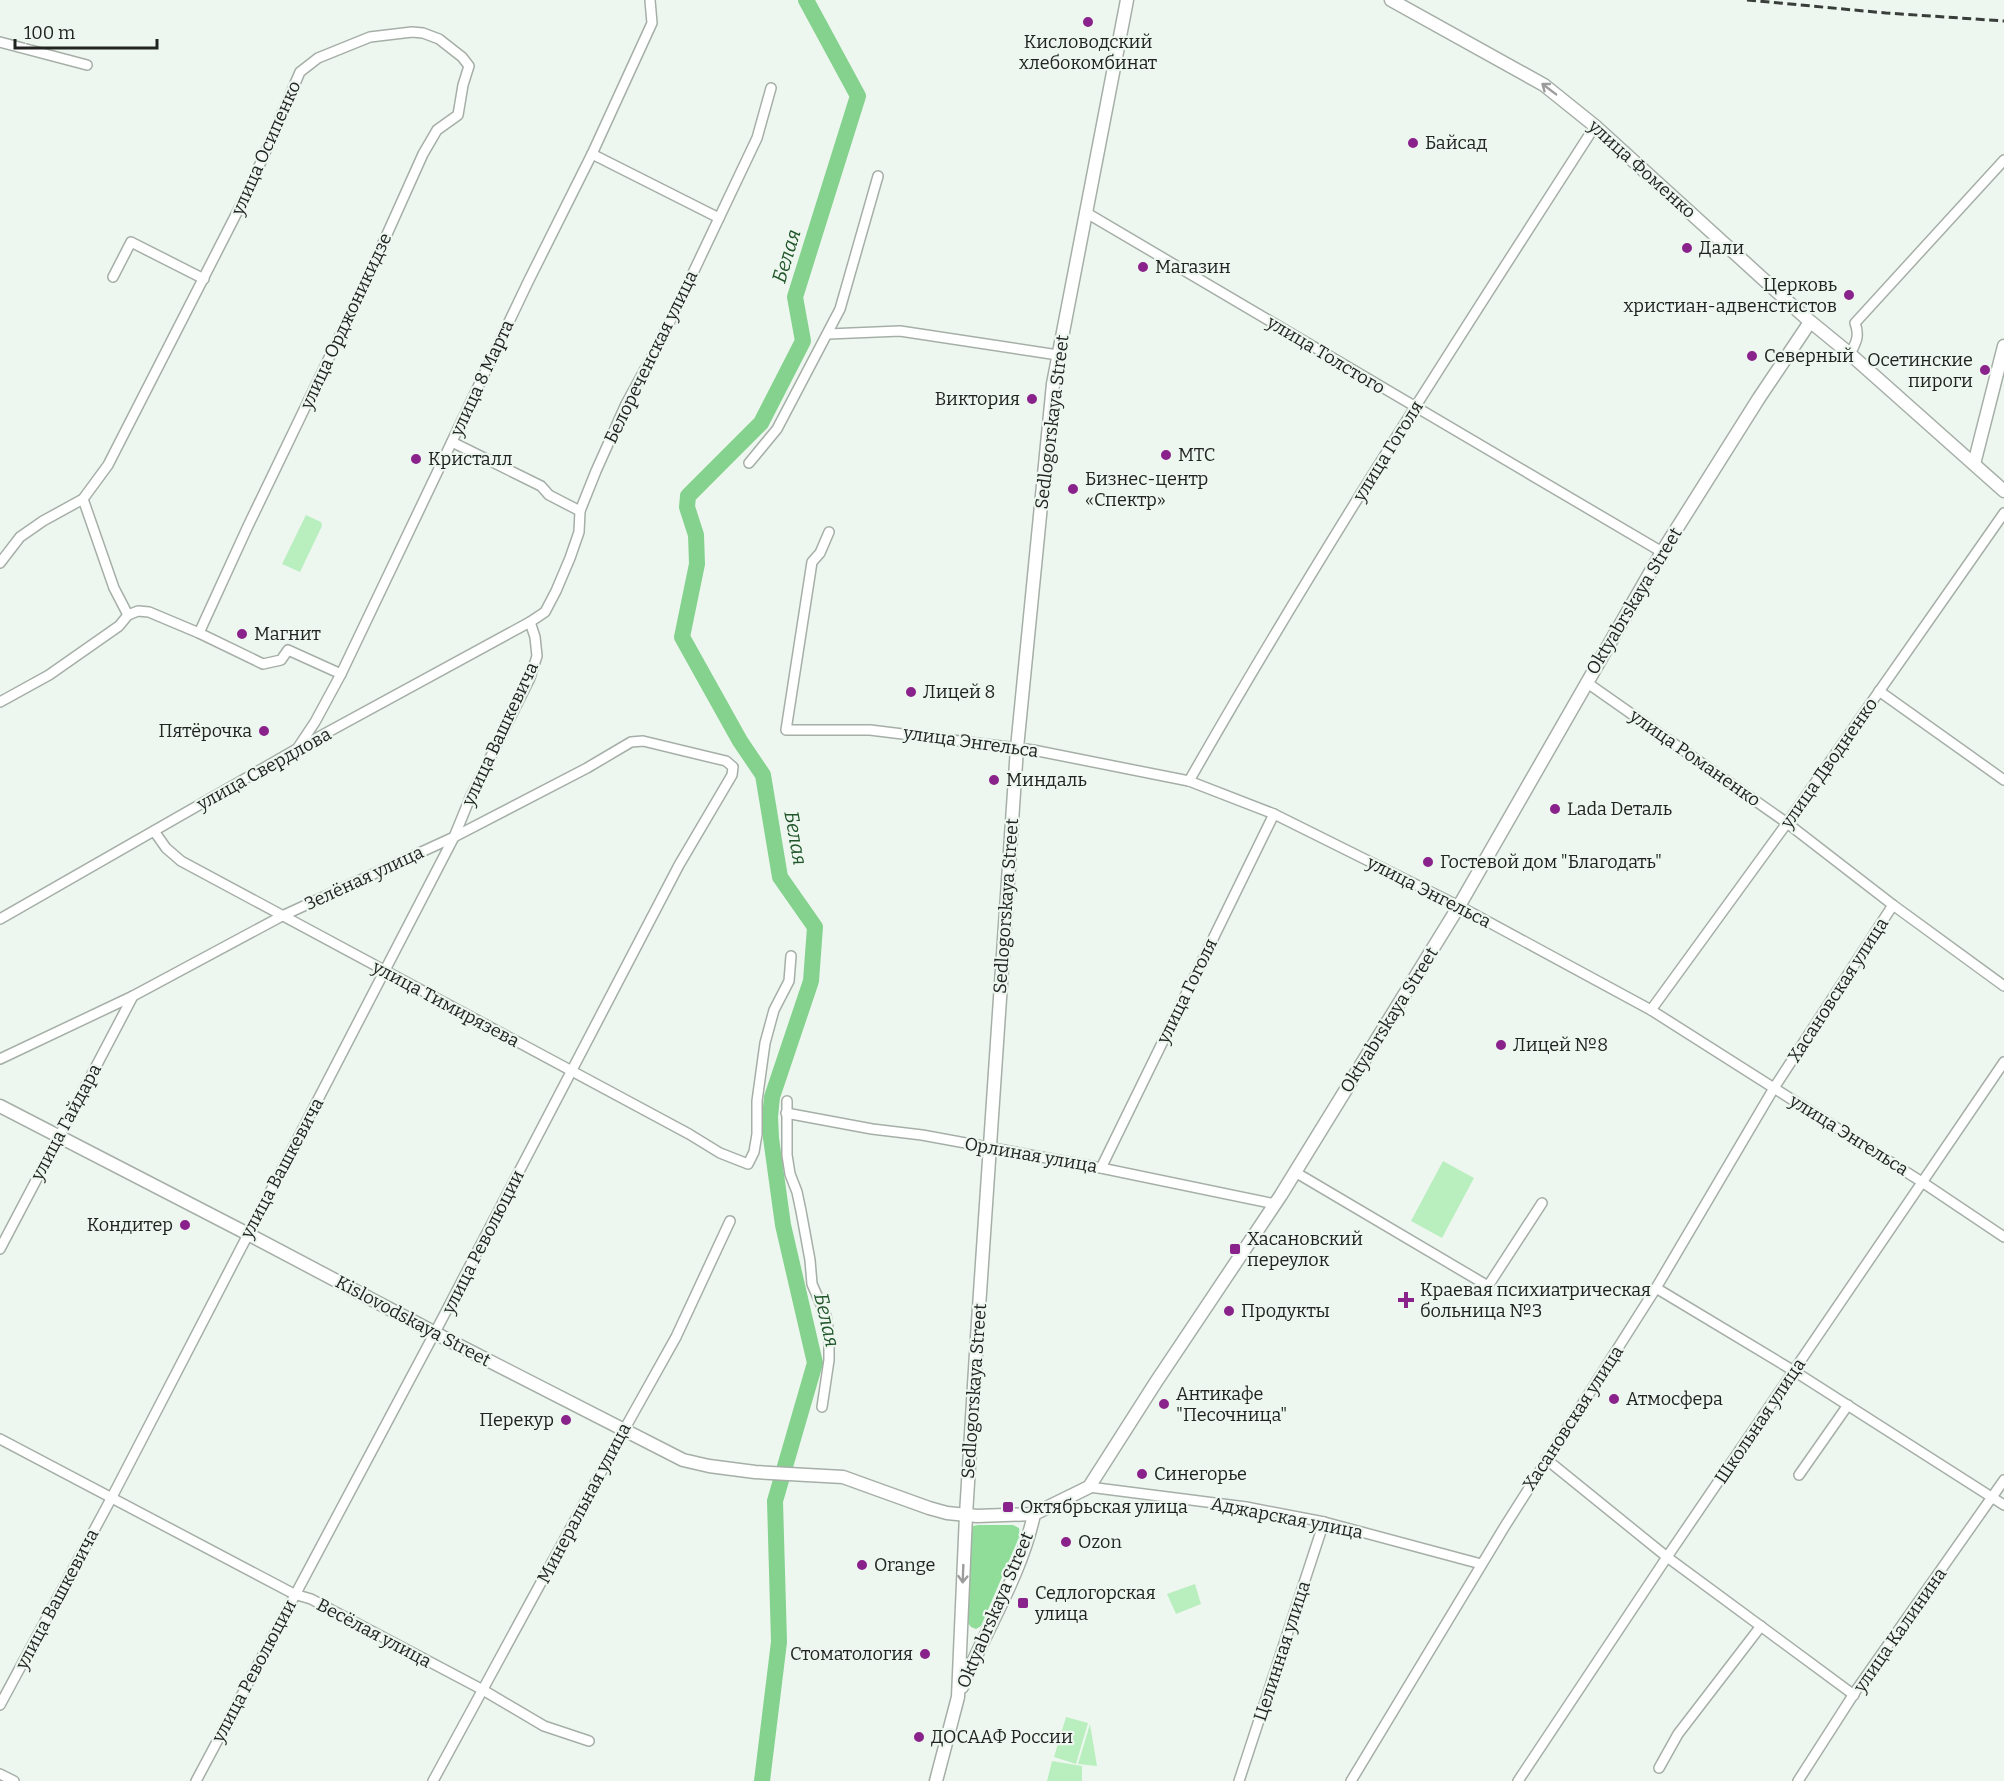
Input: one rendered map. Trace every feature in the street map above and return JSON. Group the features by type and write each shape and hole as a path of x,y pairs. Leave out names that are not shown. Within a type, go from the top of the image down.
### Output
{"main road":[{"name":"Sedlogorskaya Street","path":"936,1781 958,1697 966,1515 1017,748 1053,384 1127,0"},
{"name":"улица Фоменко","path":"1391,0 1544,85 1594,126 1810,322 1850,354 2004,491"},
{"name":"Oktyabrskaya Street","path":"958,1697 977,1650 1026,1548 1034,1514 1089,1487 1275,1204 1459,906 1662,552 1810,322"},
{"path":"1974,464 2004,346"},
{"name":"Kislovodskaya Street","path":"0,1106 683,1460 755,1472 843,1477 929,1508 966,1515"},
{"path":"966,1515 990,1517 1034,1514"}],"street":[{"name":"улица 8 Марта","path":"296,750 315,722 341,674 528,282 592,154 652,23 650,0"},
{"name":"улица Осипенко","path":"0,563 20,537 43,521 83,499 108,465 250,187 300,72 318,58 370,37 412,32 423,33"},
{"name":"улица Орджоникидзе","path":"199,633 366,281 423,154 437,130 458,115 469,66 450,46 423,33"},
{"path":"0,42 87,65"},
{"name":"Белореченская улица","path":"530,622 545,612 556,591 579,532 580,511 627,404 664,334 757,138 771,88"},
{"name":"улица Гоголя","path":"1190,781 1259,659 1414,408 1594,126"},
{"path":"592,154 718,218"},
{"path":"1850,354 1857,340 1858,331 1855,323 2004,160"},
{"path":"749,463 777,429 840,309 878,176"},
{"name":"улица Толстого","path":"1085,212 1414,408 1662,552"},
{"path":"113,277 131,242 204,279"},
{"path":"828,334 900,331 1058,355"},
{"path":"452,442 541,486 549,495 580,511"},
{"path":"83,499 114,588 128,615"},
{"name":"улица Дводненко","path":"1651,1010 1787,823 2004,513"},
{"name":"улица Энгельса","path":"829,532 820,553 812,562 786,730 870,730 1017,748 1190,781 1274,814 1459,906 1651,1010 1923,1182 2004,1237"},
{"path":"0,702 49,675 119,626 128,615 138,611 149,612 199,633 260,663 272,664 281,660 288,650 341,674"},
{"name":"улица Свердлова","path":"0,919 296,750 530,622"},
{"name":"улица Вашкевича","path":"0,1705 112,1497 454,837 470,798 530,678 537,656 535,637 530,622"},
{"name":"улица Романенко","path":"1586,682 1787,823 1893,905 2004,986"},
{"path":"1879,691 2004,780"},
{"name":"Зелёная улица","path":"0,1059 133,996 282,916 454,837 587,768 631,742 643,741 726,761 733,767"},
{"name":"улица Революции","path":"196,1781 435,1333 679,865 732,775 733,767"},
{"name":"улица Гоголя","path":"1101,1168 1274,814"},
{"name":"улица Тимирязева","path":"154,831 166,848 181,861 720,1153 748,1164 754,1152 757,1134 757,1101 765,1043 774,1010 789,981 791,956"},
{"name":"Хасановская улица","path":"1351,1781 1481,1564 1656,1288 1774,1088 1893,905"},
{"name":"улица Гайдара","path":"0,1249 133,996"},
{"name":"Школьная улица","path":"1518,1781 1667,1557 2004,1062"},
{"path":"787,1101 789,1174 797,1192 801,1210 812,1284 826,1316 829,1334 829,1360 822,1407"},
{"name":"Орлиная улица","path":"786,1113 1101,1168 1275,1204"},
{"path":"1295,1172 1488,1286 1542,1203"},
{"name":"Минеральная улица","path":"433,1781 676,1337 730,1221"},
{"path":"1656,1288 1794,1371 2004,1505"},
{"path":"1799,1475 1848,1405"},
{"name":"Весёлая улица","path":"0,1438 294,1594 311,1599 483,1690 544,1726 589,1741"},
{"path":"1546,1459 1667,1557 1854,1695"},
{"name":"улица Калинина","path":"1798,1781 1854,1695 2004,1480"},
{"name":"Аджарская улица","path":"1089,1487 1246,1507 1324,1522 1481,1564"},
{"name":"Целинная улица","path":"1239,1781 1324,1522"},
{"path":"1659,1768 1678,1734 1761,1626"},
{"path":"0,1773 14,1781"}],"green space":[{"path":"306,515 321,522 322,526 300,572 282,564"},
{"path":"1443,1161 1474,1178 1442,1238 1411,1221"},
{"path":"1013,1525 1019,1528 1020,1535 981,1626 976,1629 968,1623 971,1531 973,1526"},
{"path":"1195,1584 1201,1604 1176,1614 1167,1594"},
{"path":"1066,1717 1088,1723 1076,1764 1054,1757"},
{"path":"1090,1724 1097,1766 1078,1764"},
{"path":"1052,1761 1082,1766 1082,1781 1047,1781"}],"waterway":[{"name":"Белая","path":"762,1781 779,1642 775,1501 815,1363 783,1225 770,1117 772,1097 811,981 815,927 780,877 763,775 740,741 682,637 697,564 696,535 687,507 688,496 761,423 803,341 795,297 858,96 806,0"}],"railway":[{"path":"1747,0 2004,21"}],"place":[{"name":"Кисловодский хлебокомбинат","path":"1088,22"},
{"name":"Байсад","path":"1413,143"},
{"name":"Дали","path":"1687,248"},
{"name":"Магазин","path":"1143,267"},
{"name":"Церковь христиан-адвенстистов","path":"1849,295"},
{"name":"Северный","path":"1752,356"},
{"name":"Осетинские пироги","path":"1985,370"},
{"name":"Виктория","path":"1032,399"},
{"name":"МТС","path":"1166,455"},
{"name":"Кристалл","path":"416,459"},
{"name":"Бизнес-центр «Спектр»","path":"1073,489"},
{"name":"Магнит","path":"242,634"},
{"name":"Лицей 8","path":"911,692"},
{"name":"Пятёрочка","path":"264,731"},
{"name":"Миндаль","path":"994,780"},
{"name":"Lada Dеталь","path":"1555,809"},
{"name":"Гостевой дом \"Благодать\"","path":"1428,862"},
{"name":"Лицей №8","path":"1501,1045"},
{"name":"Кондитер","path":"185,1225"},
{"name":"Хасановский переулок","path":"1235,1249"},
{"name":"Краевая психиатрическая больница №3","path":"1406,1300"},
{"name":"Продукты","path":"1229,1311"},
{"name":"Атмосфера","path":"1614,1399"},
{"name":"Антикафе \"Песочница\"","path":"1164,1404"},
{"name":"Перекур","path":"566,1420"},
{"name":"Синегорье","path":"1142,1474"},
{"name":"Октябрьская улица","path":"1008,1507"},
{"name":"Ozon","path":"1066,1542"},
{"name":"Orange","path":"862,1565"},
{"name":"Седлогорская улица","path":"1023,1603"},
{"name":"Стоматология","path":"925,1654"},
{"name":"ДОСААФ России","path":"919,1737"}]}
